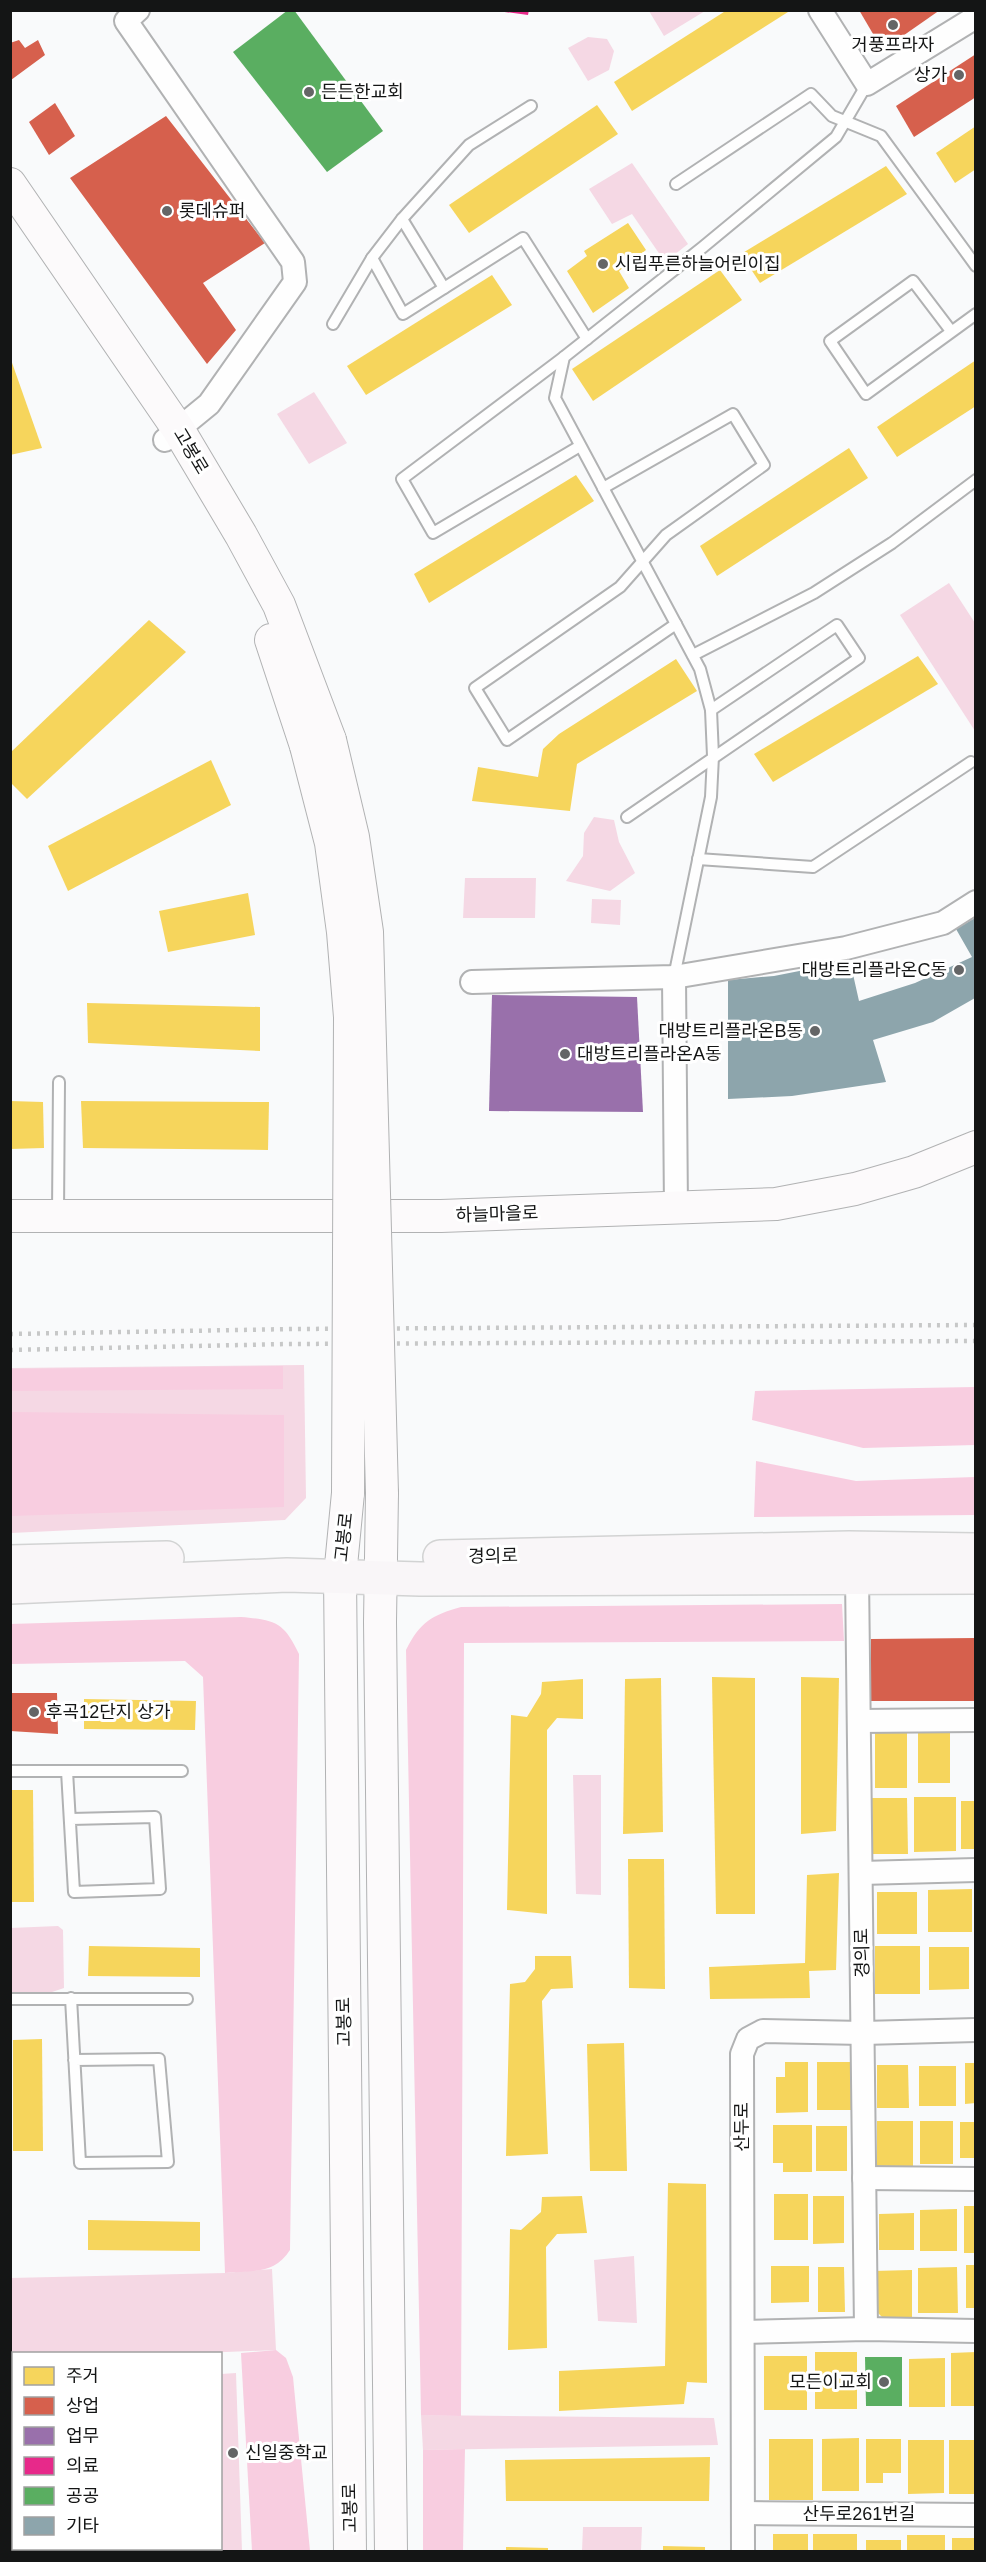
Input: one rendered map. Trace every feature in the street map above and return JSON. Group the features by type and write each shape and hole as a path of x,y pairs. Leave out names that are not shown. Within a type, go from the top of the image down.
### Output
{"main road":[{"name":"고봉로","path":"10,184 172,435 262,617 318,743 353,837 367,932 382,1493 383,1567 380,1622 391,2552"},
{"name":"고봉로","path":"10,213 106,348 172,435"},
{"name":"고봉로","path":"318,743 343,932 350,1017 348,1494 341,1566 350,2552"},
{"name":"하늘마을로","path":"10,1216 441,1216 776,1204 855,1189 914,1172 975,1147"},
{"name":"경의로","path":"383,1567 849,1548 975,1550"},
{"name":"경의로","path":"10,1562 975,1577"},
{"name":"경의로","path":"10,1587 287,1575 341,1566"}],"street":[{"path":"138,10 126,21 293,262 295,282 208,404 172,435"},
{"path":"820,10 867,84 973,15"},
{"path":"472,982 674,977 846,948 943,923 975,902"},
{"path":"674,977 676,1209"},
{"name":"경의로","path":"857,1576 862,2033"},
{"path":"859,1721 975,1720"},
{"path":"861,1873 975,1870"},
{"name":"산두로","path":"743,2552 742,2054 748,2039 763,2031 862,2033 975,2030"},
{"path":"862,2033 866,2329"},
{"path":"864,2178 975,2179"},
{"path":"743,2331 866,2329 975,2331"},
{"name":"산두로261번길","path":"743,2513 975,2515"}],"lane":[{"path":"580,446 433,533 402,479 564,357 703,248 836,137 867,84"},
{"path":"676,184 811,94 832,116 881,136 974,262"},
{"path":"333,324 372,258 402,219 469,145 531,106"},
{"path":"402,219 444,288"},
{"path":"372,258 403,314 523,238 587,339"},
{"path":"951,331 913,281 830,341 866,394 975,314"},
{"path":"564,357 555,398 693,655 700,669 711,710 713,756 711,797 674,977"},
{"path":"603,488 733,414 764,465 666,535 620,587 475,688 507,740 676,624"},
{"path":"693,655 814,593 892,543 975,480"},
{"path":"627,817 859,658 837,625 711,710"},
{"path":"698,859 813,867 971,762"},
{"path":"57,1216 59,1082"},
{"path":"10,1771 182,1772"},
{"path":"67,1771 75,1892 160,1889 155,1817 71,1819"},
{"path":"71,1998 74,2060 80,2163 168,2162 159,2059 74,2060"},
{"path":"10,1999 187,1999"}],"shaded area":[{"path":"649,11 705,11 664,36"},
{"path":"588,37 607,39 614,51 609,70 588,81 568,48"},
{"path":"632,163 688,244 665,262 632,214 612,224 589,189"},
{"path":"314,392 347,443 309,464 277,414"},
{"path":"949,583 975,623 975,731 900,615"},
{"path":"594,817 614,820 619,842 635,873 610,891 566,881 583,856 584,833"},
{"path":"465,878 536,878 535,918 463,918"},
{"path":"592,899 621,900 620,925 591,923"},
{"path":"304,1365 306,1498 285,1520 11,1533 10,1368"},
{"path":"283,1366 283,1389 11,1391 11,1369"},
{"path":"975,1387 975,1445 863,1448 752,1420 755,1391"},
{"path":"11,1412 284,1415 284,1507 11,1516"},
{"path":"756,1461 856,1481 975,1477 975,1515 754,1517"},
{"path":"842,1604 844,1641 464,1643 461,2416 421,2415 406,1650 411,1640 428,1621 442,1613 461,1607"},
{"path":"241,1617 277,1625 288,1635 299,1654 290,2250 277,2264 262,2270 225,2273 203,1677 185,1661 11,1664 10,1624"},
{"path":"573,1775 601,1775 601,1895 576,1894"},
{"path":"58,1926 63,1930 64,1988 52,1992 11,1994 10,1928"},
{"path":"634,2256 637,2323 598,2321 594,2260"},
{"path":"272,2269 276,2350 12,2352 11,2358 10,2278 225,2273"},
{"path":"276,2350 286,2358 293,2377 310,2551 252,2551 241,2353"},
{"path":"236,2373 242,2551 44,2551 222,2550 222,2374"},
{"path":"421,2415 714,2418 718,2445 423,2450"},
{"path":"465,2449 463,2551 423,2551 423,2450"},
{"path":"583,2527 642,2527 641,2551 582,2551"}],"building: 주거":[{"path":"727,10 788,12 632,111 614,82"},
{"path":"597,105 618,134 469,233 449,205"},
{"path":"976,126 976,169 955,183 936,153"},
{"path":"886,166 907,194 760,283 741,254"},
{"name":"시립푸른하늘어린이집","path":"628,223 646,250 619,271 629,288 593,313 567,271 587,256 584,251"},
{"path":"720,270 742,300 593,401 572,369"},
{"path":"492,275 512,305 366,395 347,366"},
{"path":"10,357 42,448 10,455"},
{"path":"976,360 976,406 897,457 877,427"},
{"path":"849,448 868,478 717,576 700,546"},
{"path":"576,475 594,501 429,603 414,574"},
{"path":"149,620 186,652 27,799 10,782 10,753"},
{"path":"918,656 938,684 773,782 754,754"},
{"path":"676,659 697,691 577,764 570,811 472,801 478,767 538,777 543,749 559,734"},
{"path":"211,760 231,805 68,891 48,846"},
{"path":"248,893 255,935 168,952 159,911"},
{"path":"87,1003 260,1007 260,1051 88,1043"},
{"path":"10,1101 43,1102 44,1148 10,1149"},
{"path":"81,1101 269,1102 268,1150 83,1148"},
{"path":"712,1677 755,1678 755,1914 716,1914"},
{"path":"801,1677 839,1678 836,1831 801,1834"},
{"path":"661,1678 663,1832 623,1834 625,1679"},
{"path":"583,1679 583,1719 557,1718 547,1730 547,1914 507,1910 511,1715 527,1717 541,1694 542,1682"},
{"path":"84,1699 196,1701 195,1730 84,1729"},
{"path":"918,1728 950,1728 950,1783 918,1783"},
{"path":"875,1730 907,1730 907,1788 875,1788"},
{"path":"10,1790 33,1790 34,1902 10,1902"},
{"path":"914,1797 956,1797 956,1851 914,1852"},
{"path":"872,1798 907,1798 908,1854 871,1854"},
{"path":"961,1801 976,1801 976,1849 961,1849"},
{"path":"628,1859 664,1859 665,1989 629,1988"},
{"path":"839,1873 836,1970 809,1971 810,1998 710,1999 709,1967 805,1963 807,1875"},
{"path":"972,1889 972,1932 928,1932 928,1890"},
{"path":"877,1892 917,1892 917,1934 877,1934"},
{"path":"89,1946 200,1948 200,1977 88,1976"},
{"path":"875,1946 920,1946 920,1994 875,1994"},
{"path":"929,1947 969,1947 969,1989 929,1990"},
{"path":"535,1956 571,1956 573,1988 551,1989 542,2001 548,2154 506,2156 510,1984 525,1982 535,1969"},
{"path":"42,2039 43,2151 13,2151 13,2040"},
{"path":"624,2043 627,2171 590,2171 587,2044"},
{"path":"785,2062 808,2062 808,2112 776,2113 776,2077 785,2077"},
{"path":"817,2062 853,2062 853,2110 817,2110"},
{"path":"965,2063 976,2063 976,2103 965,2104"},
{"path":"877,2065 908,2065 909,2108 877,2108"},
{"path":"919,2066 956,2066 956,2106 919,2106"},
{"path":"877,2121 913,2121 913,2166 877,2166"},
{"path":"920,2121 953,2121 953,2164 920,2164"},
{"path":"960,2122 976,2122 976,2158 960,2158"},
{"path":"773,2125 812,2125 812,2172 783,2172 783,2163 773,2163"},
{"path":"816,2126 847,2126 847,2171 816,2171"},
{"path":"668,2183 706,2184 707,2383 687,2382 684,2404 559,2411 559,2371 665,2366"},
{"path":"774,2194 808,2194 808,2240 774,2240"},
{"path":"582,2196 587,2233 557,2234 546,2247 547,2348 508,2350 510,2229 521,2230 541,2212 542,2197"},
{"path":"813,2196 844,2196 844,2243 813,2244"},
{"path":"964,2206 976,2206 976,2253 964,2253"},
{"path":"957,2209 957,2251 920,2251 920,2210"},
{"path":"914,2213 914,2250 879,2250 879,2214"},
{"path":"88,2220 200,2222 200,2251 88,2250"},
{"path":"966,2265 976,2265 976,2308 966,2308"},
{"path":"771,2266 809,2266 809,2302 771,2303"},
{"path":"818,2267 844,2267 845,2312 818,2312"},
{"path":"957,2267 958,2313 918,2313 918,2268"},
{"path":"912,2270 912,2320 885,2320 873,2308 873,2271"},
{"path":"815,2352 857,2352 857,2409 815,2409"},
{"path":"976,2352 976,2406 951,2406 951,2353"},
{"path":"764,2356 807,2356 807,2410 764,2410"},
{"path":"945,2358 945,2407 909,2407 909,2359"},
{"path":"859,2438 859,2491 822,2491 822,2439"},
{"path":"769,2439 813,2439 813,2500 769,2500"},
{"path":"866,2439 901,2439 901,2473 883,2473 883,2483 866,2483"},
{"path":"908,2440 944,2440 944,2493 908,2494"},
{"path":"949,2440 976,2440 976,2494 949,2494"},
{"path":"710,2457 709,2501 506,2501 505,2460"},
{"path":"773,2534 808,2534 808,2552 773,2552"},
{"path":"813,2534 857,2534 857,2552 813,2552"},
{"path":"907,2535 945,2535 945,2552 907,2552"},
{"path":"952,2538 976,2538 976,2552 952,2552"},
{"path":"866,2540 901,2540 901,2552 866,2552"},
{"path":"663,2546 705,2547 705,2552 663,2552"},
{"path":"506,2547 548,2548 548,2552 506,2552"}],"building: 상업":[{"name":"거풍프라자","path":"859,10 940,10 897,40 876,39"},
{"path":"19,40 25,48 38,40 45,55 11,80 10,43"},
{"name":"상가","path":"976,54 976,97 914,137 896,106"},
{"path":"55,103 75,136 49,155 29,122"},
{"name":"롯데슈퍼","path":"166,116 265,243 203,283 236,330 207,364 70,178"},
{"path":"976,1638 976,1701 871,1701 871,1639"},
{"name":"후곡12단지 상가","path":"10,1693 57,1693 58,1734 10,1731"}],"building: 업무":[{"name":"대방트리플라온A동","path":"492,995 637,997 643,1112 489,1111"}],"building: 의료":[{"path":"490,10 529,10 528,15"}],"building: 공공":[{"name":"든든한교회","path":"288,10 294,10 383,131 327,172 233,52"},
{"name":"모든이교회","path":"865,2357 902,2357 902,2406 866,2406"}],"building: 기타":[{"name":"대방트리플라온B동","path":"975,918 975,998 933,1022 873,1040 886,1082 792,1096 728,1099 728,980 774,976 850,961 859,1001 915,983 972,957 956,929"}],"railway":[{"path":"10,1334 295,1329 976,1325"},
{"path":"10,1350 288,1344 976,1341"}],"place":[{"name":"거풍프라자","path":"893,25"},
{"name":"상가","path":"959,75"},
{"name":"든든한교회","path":"309,92"},
{"name":"롯데슈퍼","path":"167,211"},
{"name":"시립푸른하늘어린이집","path":"603,264"},
{"name":"대방트리플라온C동","path":"959,970"},
{"name":"대방트리플라온B동","path":"815,1031"},
{"name":"대방트리플라온A동","path":"565,1054"},
{"name":"후곡12단지 상가","path":"34,1712"},
{"name":"모든이교회","path":"884,2382"},
{"name":"신일중학교","path":"233,2453"}]}
